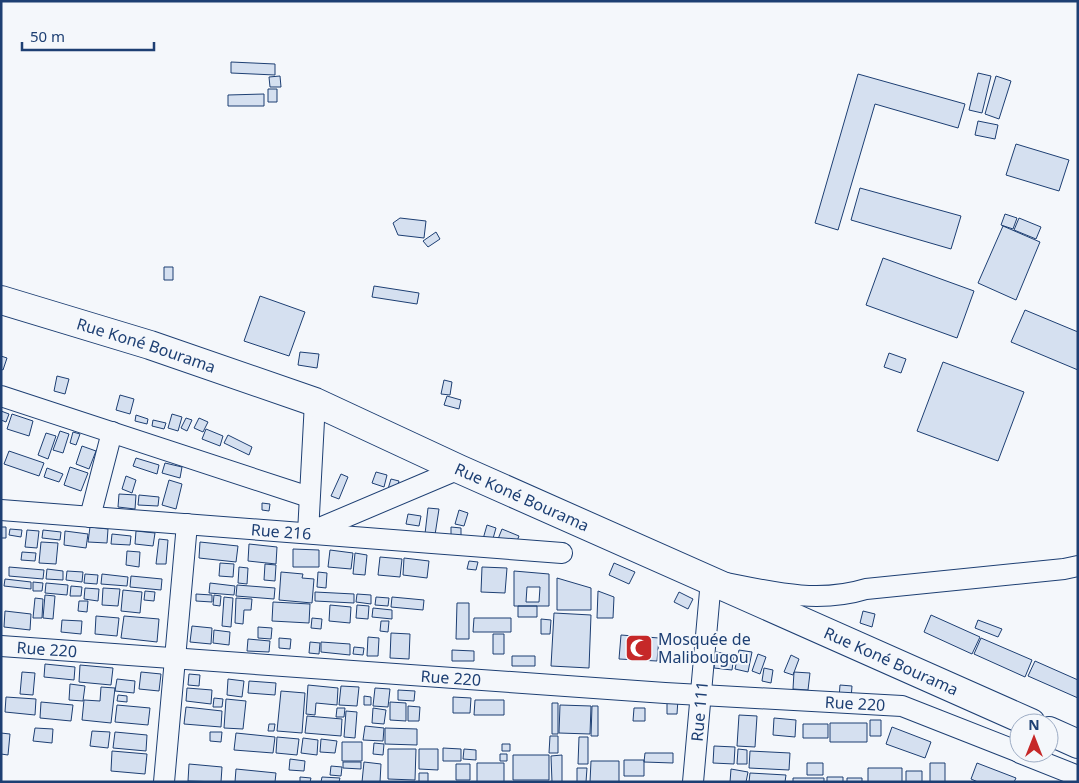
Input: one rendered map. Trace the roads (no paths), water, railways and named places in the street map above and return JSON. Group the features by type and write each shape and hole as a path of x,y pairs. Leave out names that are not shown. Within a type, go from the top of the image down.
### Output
{"highway":[{"name":"Rue Koné Bourama","path":"1,300 150,345 315,402 460,469 1009,713"},
{"path":"1059,735 1078,744"}],"street":[{"path":"1,396 309,497"},
{"path":"315,402 308,533 460,469"},
{"path":"90,517 112,432"},
{"name":"Rue 216","path":"1,510 562,553"},
{"path":"164,782 187,524"},
{"path":"711,580 794,596 824,597 845,596 866,589 1078,566"},
{"name":"Rue 111","path":"693,782 711,580"},
{"name":"Rue 220","path":"1,646 701,695 902,706 1009,749"},
{"name":"Rue 220","path":"1045,763 1078,776"}],"place":[{"name":"Mosquée de Malibougou","path":"639,648"}]}
